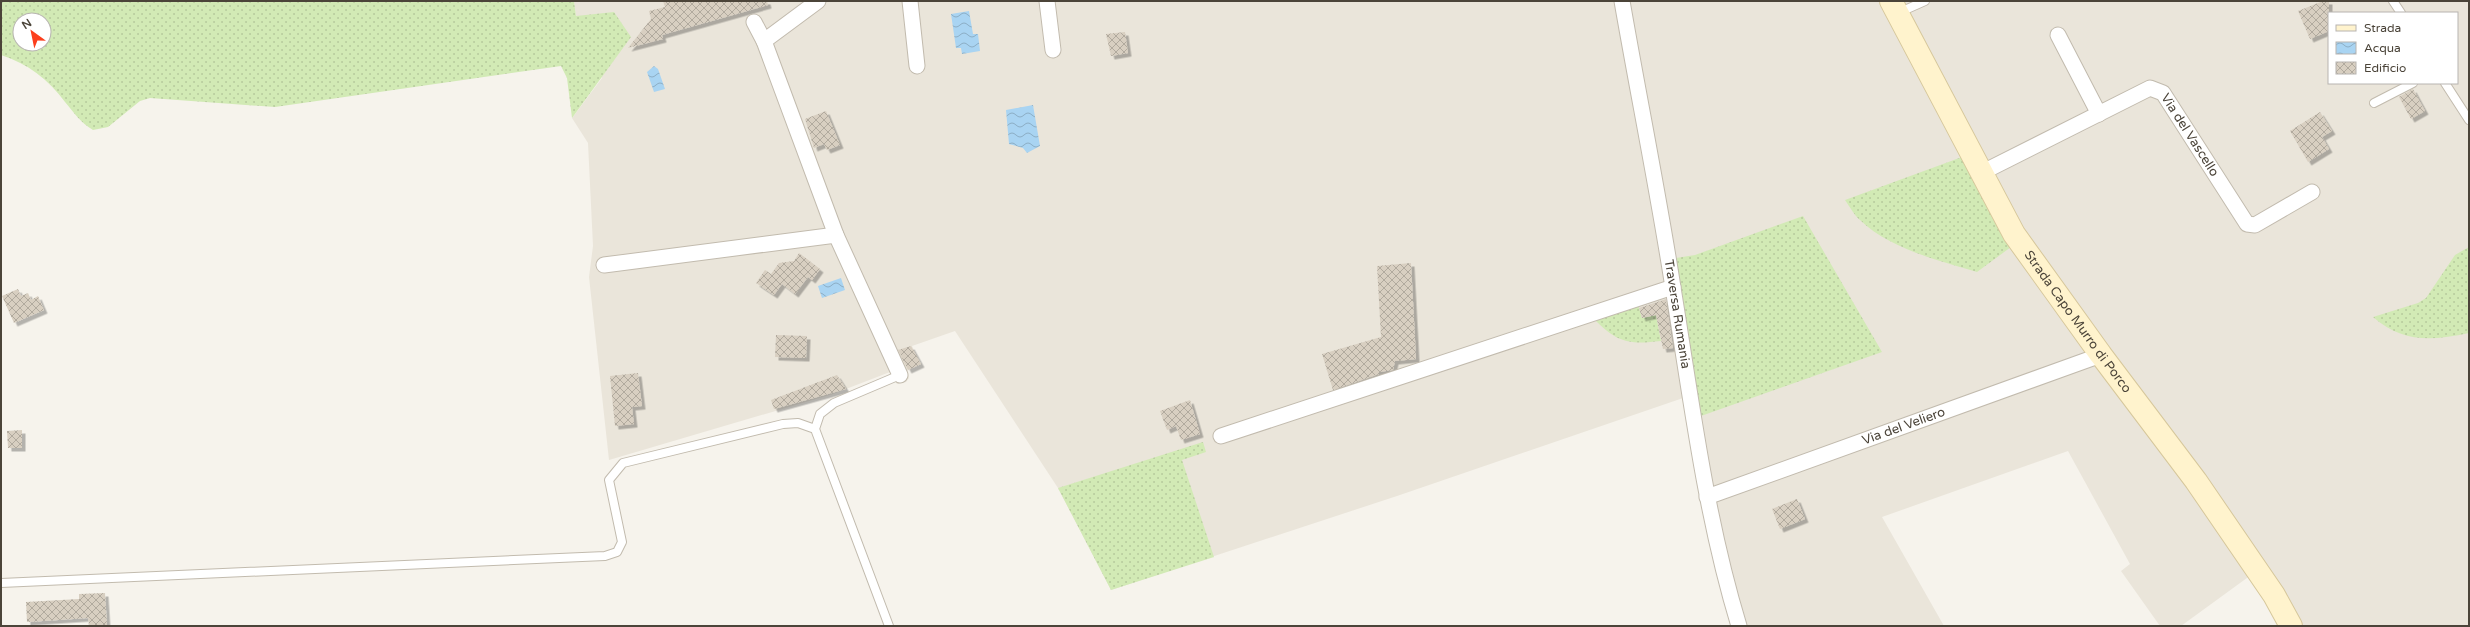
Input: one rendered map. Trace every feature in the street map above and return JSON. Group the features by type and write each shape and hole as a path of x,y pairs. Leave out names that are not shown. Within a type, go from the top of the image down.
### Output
{"street":[{"path":"764,41 818,1"},
{"path":"910,1 917,66"},
{"path":"1047,1 1053,50"},
{"name":"Traversa Rumania","path":"1622,1 1673,287 1707,497 1726,582 1739,626"},
{"name":"Strada Capo Murro di Porco","path":"1894,7 2014,234 2101,355 2196,481 2274,596 2291,626"},
{"path":"754,22 764,41 836,235 900,375"},
{"path":"2058,36 2099,114"},
{"name":"Via del Vascello","path":"1981,173 2150,88 2163,93 2247,224 2255,225 2312,192"},
{"path":"604,265 836,235"},
{"path":"1221,436 1673,287"},
{"name":"Via del Veliero","path":"1707,497 2101,355"}],"lane":[{"path":"1894,7 1924,1"},
{"path":"2393,1 2400,12"},
{"path":"2374,103 2411,84"},
{"path":"2446,84 2469,120"},
{"path":"888,626 815,429 820,414 834,403 900,375"},
{"path":"1,583 605,556 617,552 622,542 609,480 623,463 783,424 798,423 815,429"}],"shaded area":[{"path":"574,1 2469,1 2469,626 2301,626 2251,575 2181,626 2160,626 2121,571 2130,564 2068,451 1882,517 1944,626 1735,626 1686,397 1397,496 1111,590 1058,488 955,331 912,346 921,364 907,371 909,378 906,382 897,384 890,372 833,394 609,460 589,277 593,246 588,143 572,118 602,78 576,16"}],"green space":[{"path":"1,1 574,1 576,16 614,12 631,37 572,118 567,78 561,66 275,107 150,98 140,101 108,127 93,130 78,118 52,86 37,73 11,58 1,55"},
{"path":"1962,157 2011,247 1977,272 1915,252 1885,238 1872,230 1858,218 1845,200"},
{"path":"1803,216 1882,352 1701,416 1676,258 1695,255"},
{"path":"2469,247 2469,333 2442,338 2418,338 2395,332 2373,317 2418,303 2426,298 2455,255"},
{"path":"1638,304 1642,318 1656,315 1661,341 1631,342 1623,340 1609,332 1593,318"},
{"path":"1203,442 1206,452 1182,460 1214,557 1111,590 1058,488"}],"water":[{"path":"969,11 973,34 978,34 980,51 962,54 961,48 956,48 951,14"},
{"path":"654,66 658,69 665,89 654,92 647,72"},
{"path":"1033,105 1040,146 1027,153 1023,148 1009,144 1006,110"},
{"path":"841,278 845,290 822,298 818,286"}],"building":[{"path":"663,1 767,1 768,5 662,35 663,39 628,48 651,19 649,11 665,7"},
{"path":"2323,1 2329,1 2328,31 2310,39 2298,11"},
{"path":"1125,32 1128,53 1111,56 1106,34"},
{"path":"2413,89 2425,111 2411,119 2399,97"},
{"path":"826,111 840,145 827,150 824,144 814,148 805,119"},
{"path":"2320,112 2332,131 2322,137 2329,149 2308,162 2290,131"},
{"path":"799,253 820,269 812,280 808,277 795,294 782,284 774,295 756,283 765,270 771,274 779,263 794,261"},
{"path":"1411,263 1416,359 1395,361 1393,370 1379,372 1379,374 1333,390 1322,354 1381,337 1377,266"},
{"path":"18,289 21,296 28,293 31,300 38,296 44,310 14,323 2,296"},
{"path":"1666,299 1673,348 1663,349 1656,315 1642,318 1639,308"},
{"path":"776,335 807,336 806,358 775,357"},
{"path":"911,346 921,364 908,370 898,350"},
{"path":"638,373 642,406 632,407 634,424 615,426 610,376"},
{"path":"837,375 846,389 774,409 771,400"},
{"path":"1190,400 1200,434 1181,440 1176,426 1167,430 1160,411"},
{"path":"22,430 22,448 8,448 7,431"},
{"path":"1797,499 1805,519 1780,529 1772,509"},
{"path":"105,593 107,626 89,626 88,618 27,622 26,602 79,599 79,594"}]}
